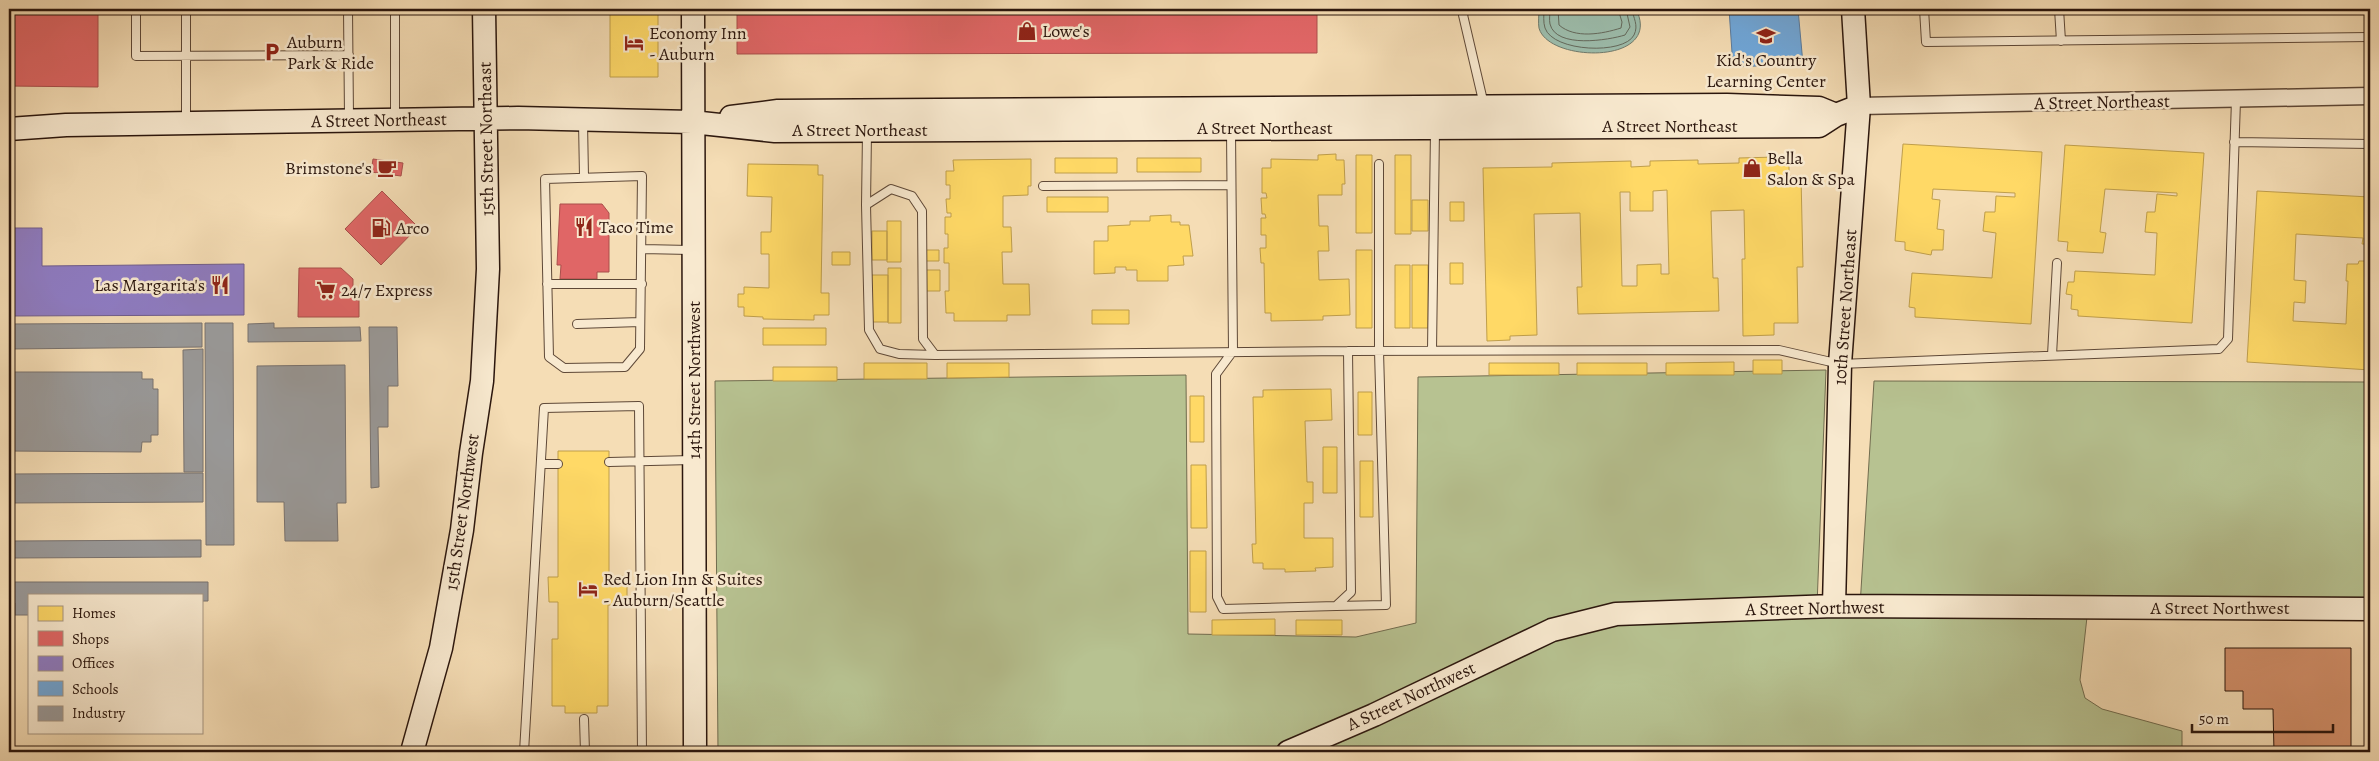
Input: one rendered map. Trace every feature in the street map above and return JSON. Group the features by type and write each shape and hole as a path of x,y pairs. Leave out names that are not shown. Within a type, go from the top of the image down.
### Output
{"street":[{"name":"15th Street Northeast","path":"484,9 488,269"},
{"name":"14th Street Northwest","path":"693,9 696,752"},
{"name":"10th Street Northeast","path":"1834,606 1840,364 1860,106 1853,9"},
{"name":"A Street Northeast","path":"9,128 66,125 485,118 692,122 776,131 867,130 1230,119 1485,117 1728,105 1819,108 1836,115 1860,106 2370,96"},
{"name":"A Street Northeast","path":"692,122 778,111 1230,119 1435,127 1485,117"},
{"name":"15th Street Northwest","path":"413,750 441,648 462,530 482,381 488,269"},
{"name":"A Street Northwest","path":"1288,752 1374,714 1552,630 1616,614 1834,606 2370,609"}],"lane":[{"path":"136,9 136,56 349,55"},
{"path":"186,9 186,123"},
{"path":"348,9 349,120"},
{"path":"395,9 395,119"},
{"path":"1466,9 1463,15 1485,117"},
{"path":"1924,9 1926,42 2370,37"},
{"path":"2059,9 2061,41"},
{"path":"867,130 866,205 869,330 880,350 899,354 935,355 1233,351 1779,350 1840,364 2219,349 2228,339 2236,100"},
{"path":"1230,119 1233,351 1216,374 1217,597 1223,609 1386,604 1379,351 1379,164"},
{"path":"583,120 584,177"},
{"path":"1432,350 1435,127"},
{"path":"2234,142 2370,144"},
{"path":"642,176 640,349 625,367 564,368 549,357 545,179 584,177 642,176"},
{"path":"1043,186 1231,185"},
{"path":"866,205 892,189 912,196 922,211 923,339 935,355"},
{"path":"642,249 693,250"},
{"path":"2052,356 2057,263"},
{"path":"548,284 642,284"},
{"path":"577,324 640,322"},
{"path":"1336,606 1350,592 1348,351"},
{"path":"524,752 544,408 639,406 642,752"},
{"path":"609,462 695,460"},
{"path":"542,464 558,464"},
{"path":"584,720 584,752"}],"green space":[{"path":"1826,370 1817,606 1860,606 1874,381 2370,382 2370,609 2088,608 2080,680 2085,698 2102,709 2182,731 2182,752 718,752 715,381 1186,375 1188,634 1356,637 1416,623 1418,377"}],"water":[{"path":"1539,9 1636,9 1640,27 1634,41 1620,49 1601,53 1581,52 1562,48 1547,40 1539,28"}],"building: Homes":[{"name":"Economy Inn - Auburn","path":"610,9 658,9 658,77 610,77"},
{"path":"1903,144 2042,152 2031,324 1915,317 1915,308 1909,307 1912,273 1992,278 1996,233 1983,231 1985,212 1995,212 1996,196 2015,197 2015,193 1933,189 1932,199 1940,200 1937,229 1944,230 1943,250 1932,250 1931,255 1905,250 1905,242 1895,241"},
{"path":"2065,145 2204,153 2192,323 2078,316 2078,310 2071,309 2072,295 2066,294 2068,282 2074,282 2075,271 2155,275 2157,233 2145,232 2147,212 2155,212 2157,194 2177,196 2177,193 2105,189 2100,232 2106,233 2103,253 2067,251 2068,242 2058,241"},
{"path":"1336,154 1336,160 1344,160 1345,184 1342,184 1342,195 1318,195 1319,226 1328,226 1329,251 1318,251 1319,280 1349,279 1350,315 1323,316 1323,320 1271,321 1271,313 1265,313 1264,263 1261,263 1260,248 1266,248 1266,235 1261,235 1261,218 1266,218 1265,214 1262,214 1261,198 1267,198 1266,193 1262,193 1262,168 1271,168 1271,159 1318,160 1318,155"},
{"path":"1356,155 1372,155 1372,233 1356,233"},
{"path":"1395,155 1411,155 1411,234 1395,234"},
{"path":"1777,157 1778,165 1789,165 1789,176 1801,176 1803,267 1797,267 1798,323 1774,323 1774,335 1743,336 1742,259 1745,259 1744,210 1711,211 1713,278 1718,278 1719,311 1578,314 1577,287 1582,287 1580,213 1534,214 1537,335 1510,336 1510,340 1487,341 1483,168 1552,167 1552,163 1631,161 1631,167 1650,166 1650,161 1698,160 1698,164 1739,163 1739,158","holes":["1667,190 1669,274 1661,274 1661,264 1637,265 1637,286 1622,286 1620,192 1630,192 1630,211 1653,211 1653,191"]},
{"path":"1055,158 1117,158 1117,173 1055,173"},
{"path":"1137,158 1201,158 1201,172 1137,172"},
{"path":"1031,159 1031,186 1028,186 1028,195 1003,196 1003,227 1011,227 1012,252 1002,252 1003,284 1029,284 1030,315 1007,315 1007,321 954,321 954,313 946,313 945,291 949,291 949,263 944,263 944,248 948,248 948,234 945,234 945,217 951,217 951,213 947,213 946,199 950,199 950,185 946,185 946,171 954,171 953,160"},
{"path":"748,164 818,165 818,175 823,175 821,293 829,293 829,315 814,315 814,320 763,319 763,317 744,316 744,307 738,307 738,294 744,294 744,287 769,288 769,254 761,254 761,232 771,232 772,197 747,196"},
{"path":"2257,191 2370,197 2370,244 2362,244 2363,238 2296,234 2294,280 2306,281 2305,303 2294,302 2293,321 2346,324 2347,264 2370,261 2370,370 2247,362"},
{"path":"1047,197 1108,197 1108,212 1047,212"},
{"path":"1412,200 1428,200 1428,231 1412,231"},
{"path":"1450,202 1464,202 1464,221 1450,221"},
{"path":"1171,215 1171,222 1189,225 1193,256 1183,256 1184,265 1168,266 1168,281 1137,281 1137,270 1126,270 1126,267 1115,267 1115,273 1094,274 1094,241 1108,241 1108,226 1130,225 1130,221 1150,221 1150,216"},
{"path":"887,221 901,221 901,262 887,262"},
{"path":"872,231 887,231 887,260 872,260"},
{"path":"923,250 939,250 939,261 923,261"},
{"path":"1356,250 1372,250 1372,328 1356,328"},
{"path":"832,252 850,252 850,265 832,265"},
{"path":"1450,263 1463,263 1463,284 1450,284"},
{"path":"1395,265 1410,265 1410,328 1395,328"},
{"path":"1412,265 1428,265 1428,328 1412,328"},
{"path":"888,268 901,268 901,323 888,323"},
{"path":"924,270 940,270 940,291 924,291"},
{"path":"871,275 888,275 888,322 871,322"},
{"path":"1092,310 1129,310 1129,324 1092,324"},
{"path":"763,328 826,328 826,345 763,345"},
{"path":"1753,360 1782,360 1782,374 1753,374"},
{"path":"1734,362 1734,375 1666,375 1666,363"},
{"path":"864,363 927,363 927,379 864,379"},
{"path":"947,363 1009,363 1009,377 947,378"},
{"path":"1489,363 1559,363 1559,375 1489,375"},
{"path":"1577,363 1647,363 1647,375 1577,375"},
{"path":"773,367 837,367 837,381 773,381"},
{"path":"1331,389 1332,420 1305,421 1307,482 1313,482 1313,503 1304,503 1304,538 1333,538 1333,567 1315,568 1316,571 1285,572 1285,569 1263,569 1263,563 1253,563 1252,544 1256,544 1253,397 1263,397 1263,390"},
{"path":"1358,392 1372,392 1372,435 1358,435"},
{"path":"1190,396 1204,396 1204,442 1190,442"},
{"path":"1323,447 1337,447 1337,493 1323,493"},
{"name":"Red Lion Inn & Suites - Auburn/Seattle","path":"558,451 609,451 609,577 627,576 627,605 608,605 608,706 597,706 597,713 565,713 565,706 552,706 552,639 558,639 558,602 549,602 548,577 558,577"},
{"path":"1360,461 1373,461 1373,517 1360,517"},
{"path":"1191,465 1206,465 1207,528 1191,528"},
{"path":"1190,551 1206,551 1206,612 1190,612"},
{"path":"1275,619 1275,635 1212,635 1212,620"},
{"path":"1296,620 1342,620 1342,635 1296,635"}],"building: Shops":[{"path":"9,9 98,9 98,87 9,86"},
{"name":"Lowe's","path":"737,9 1317,9 1317,53 737,54"},
{"name":"Brimstone's","path":"373,159 403,163 401,176 371,172"},
{"name":"Arco","path":"382,191 418,227 381,265 345,229"},
{"name":"Taco Time","path":"560,204 602,204 609,213 609,272 597,272 597,279 560,279 561,265 557,265"},
{"name":"24/7 Express","path":"299,268 341,268 353,279 353,300 359,300 359,317 298,317"}],"building: Offices":[{"path":"9,228 42,228 42,266 244,264 244,315 9,316"}],"building: Schools":[{"name":"Kid's Country Learning Center","path":"1729,9 1798,9 1803,64 1733,67"}],"building: Industry":[{"path":"202,323 202,347 9,349 9,324"},
{"path":"205,323 233,323 234,545 206,545"},
{"path":"274,323 274,328 360,327 361,341 248,342 248,324"},
{"path":"369,327 397,327 398,386 388,386 388,427 378,427 379,487 371,488"},
{"path":"203,349 203,472 184,472 183,350"},
{"path":"345,365 346,503 337,503 338,541 285,541 284,502 257,502 257,366"},
{"path":"9,372 142,372 142,379 153,379 153,389 158,389 158,435 151,435 151,442 142,442 141,452 9,451"},
{"path":"203,473 203,502 9,503 9,474"},
{"path":"201,540 201,557 9,558 9,544 12,544 12,541"},
{"path":"9,582 208,582 208,601 202,601 202,594 28,594 28,615 15,615 15,603 9,603"},
{"path":"215,748 215,752 37,752 37,750"}],"building: Other":[{"path":"2225,648 2351,648 2351,751 2360,752 2274,752 2273,709 2243,709 2243,691 2225,691"}],"place":[{"name":"Lowe's","path":"1027,31"},
{"name":"Kid's Country Learning Center","path":"1766,36"},
{"name":"Economy Inn - Auburn","path":"634,43"},
{"name":"Auburn Park & Ride","path":"272,52"},
{"name":"Brimstone's","path":"387,168"},
{"name":"Bella Salon & Spa","path":"1752,168"},
{"name":"Taco Time","path":"584,227"},
{"name":"Arco","path":"381,228"},
{"name":"Las Margarita's","path":"220,285"},
{"name":"24/7 Express","path":"326,290"},
{"name":"Red Lion Inn & Suites - Auburn/Seattle","path":"588,589"}]}
